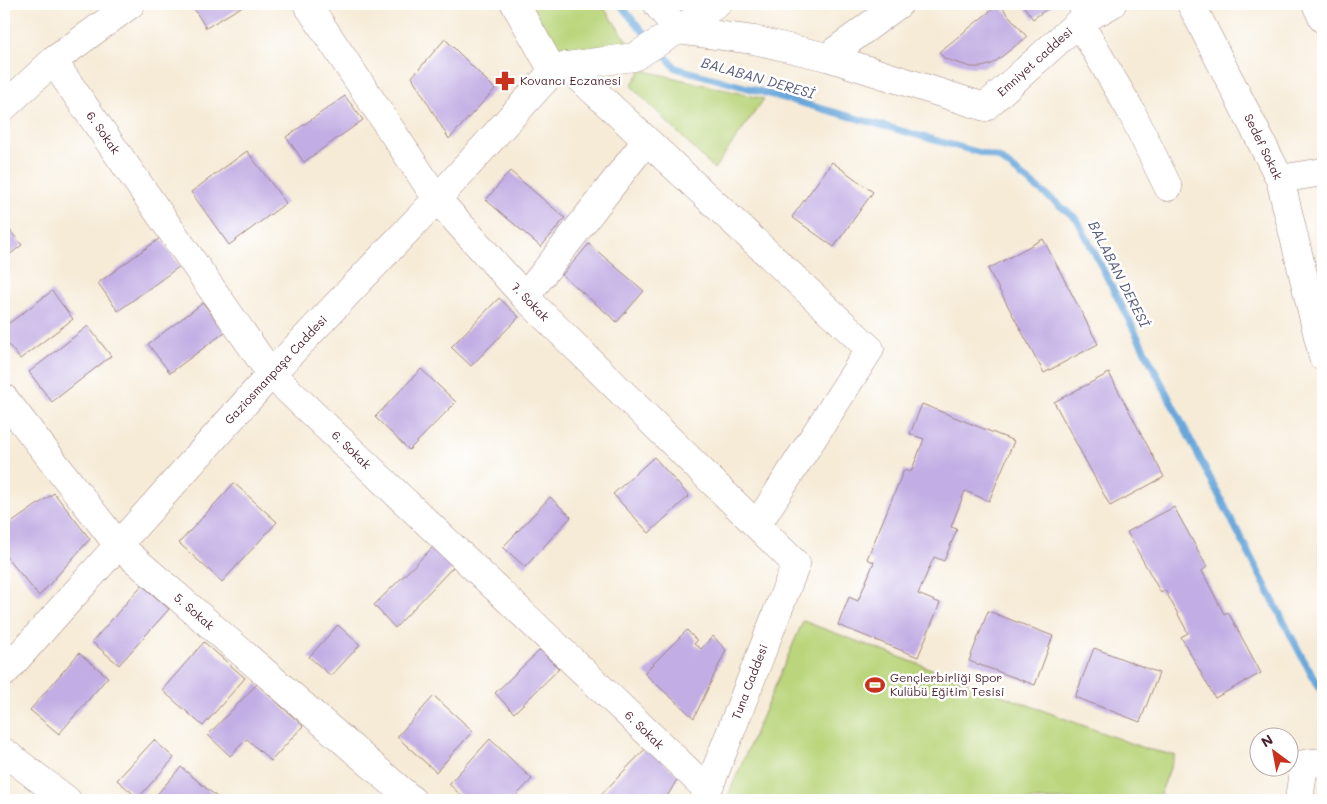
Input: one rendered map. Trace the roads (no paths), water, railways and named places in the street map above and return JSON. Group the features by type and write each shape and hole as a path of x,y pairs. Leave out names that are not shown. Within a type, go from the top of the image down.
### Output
{"street":[{"path":"4,107 53,61 132,4"},
{"path":"515,4 560,69 646,141 870,349 757,525"},
{"path":"657,4 678,30 754,40 827,57 899,4"},
{"path":"560,69 634,57 717,4"},
{"name":"Emniyet caddesi","path":"827,57 985,107 1079,22 1112,4"},
{"name":"Sedef Sokak","path":"1191,4 1280,179 1323,357"},
{"path":"1316,4 1323,19"},
{"name":"7. Sokak","path":"319,9 436,199 525,297 796,564"},
{"path":"1079,22 1132,111 1168,187"},
{"name":"6. Sokak","path":"53,61 271,374 706,795"},
{"name":"Gaziosmanpaşa Caddesi","path":"4,674 271,374 560,69"},
{"path":"525,297 646,141"},
{"path":"1280,179 1323,172"},
{"name":"5. Sokak","path":"4,398 118,546 412,800"},
{"name":"Tuna Caddesi","path":"706,795 796,564"},
{"path":"4,752 67,800"},
{"path":"1299,800 1304,764 1321,763"}],"waterway":[{"name":"BALABAN DERESİ","path":"620,4 650,39"},
{"name":"BALABAN DERESİ","path":"659,49 676,68 999,158 1077,219 1303,659 1323,694"}],"place":[{"name":"Kovancı Eczanesi","path":"505,81"},
{"name":"Gençlerbirliği Spor Kulübü Eğitim Tesisi","path":"875,685"}]}
